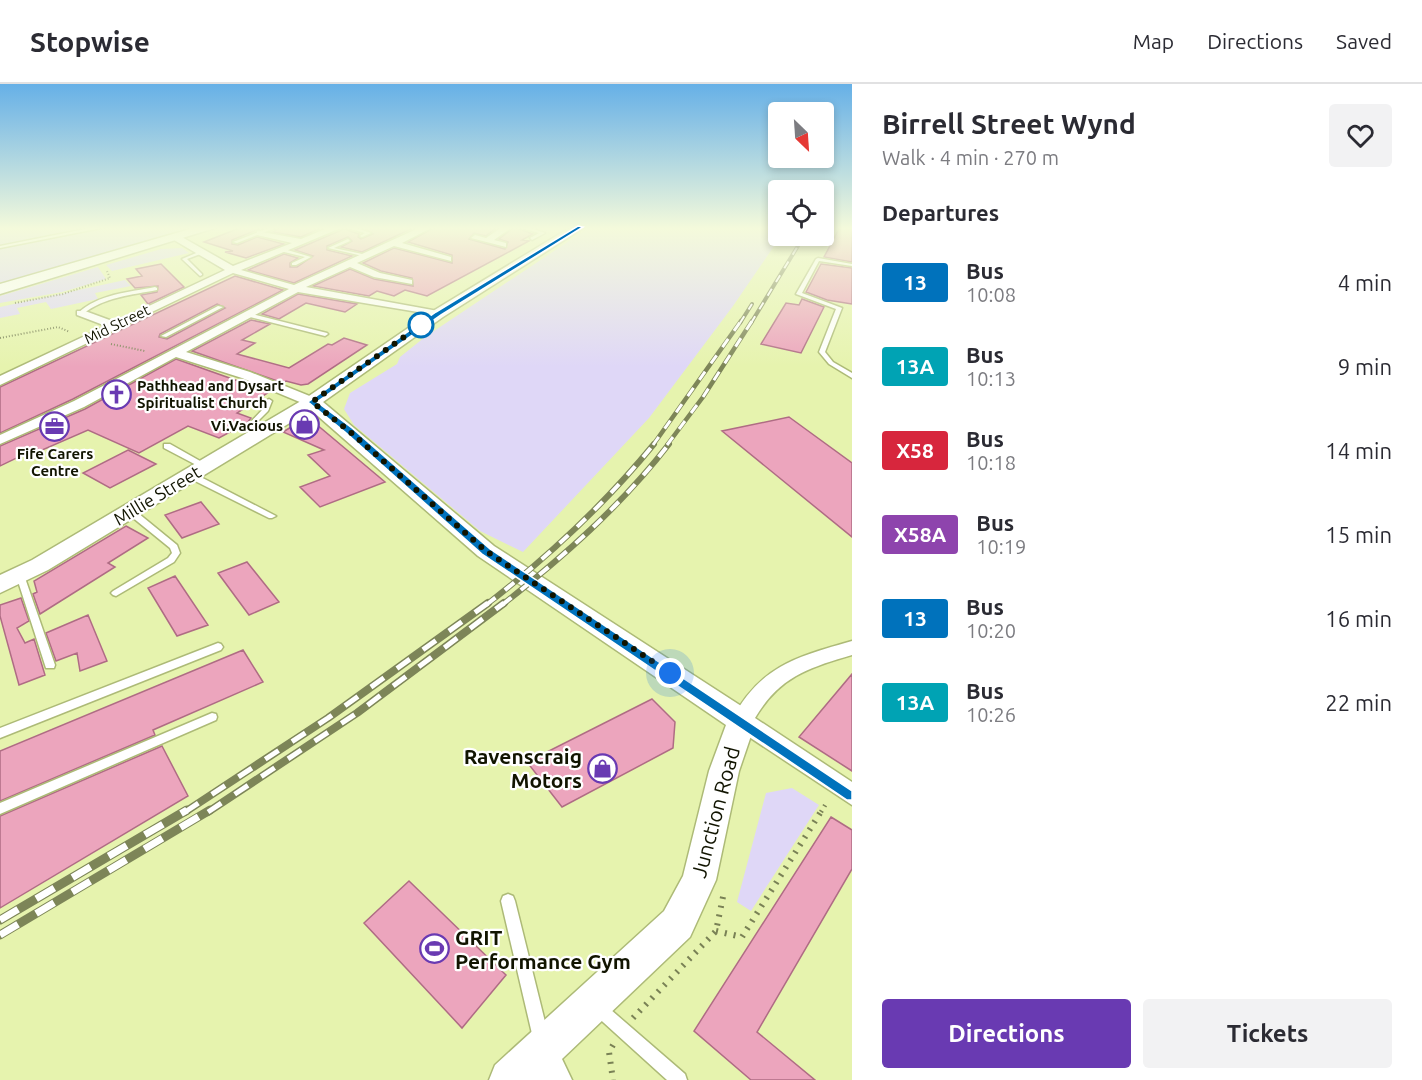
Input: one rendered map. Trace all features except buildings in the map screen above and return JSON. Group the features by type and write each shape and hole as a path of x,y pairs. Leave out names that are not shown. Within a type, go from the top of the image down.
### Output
{"main road":[{"path":"0,289 54,273"},
{"name":"Millie Street","path":"0,585 130,511 312,402 438,314 504,273"},
{"path":"312,402 348,430 486,551 742,721"},
{"name":"Junction Road","path":"535,1066 593,1003 677,924 699,880 724,771 742,721"}],"street":[{"name":"Mid Street","path":"1,381 225,273"},
{"path":"244,273 295,288 438,314"},
{"path":"1,439 79,404 172,355 219,327 248,315 295,288 327,273"},
{"path":"374,273 408,282"},
{"path":"81,313 114,325"},
{"path":"172,355 246,375 312,402"},
{"path":"845,791 742,721 765,687 786,671 811,660 852,648"}],"lane":[{"path":"810,273 798,294 839,308 822,352 831,363 852,376"},
{"path":"81,313 87,307 107,300 155,289"},
{"path":"164,336 220,307"},
{"path":"248,315 325,333"},
{"path":"195,320 202,322"},
{"path":"264,431 251,425 266,410 269,400"},
{"path":"167,446 198,470 272,516"},
{"path":"116,593 171,560 176,553 174,546 130,511"},
{"path":"20,575 50,664"},
{"path":"0,733 218,647"},
{"path":"0,809 212,717"},
{"path":"508,901 528,993 535,1066"},
{"path":"593,1003 679,1080"}],"path":[{"path":"11,304 63,294 110,278 108,273"},
{"path":"0,338 58,327 87,339 172,355"},
{"path":"716,931 742,937 845,791"}],"shaded area":[{"path":"0,273 43,273 17,281 0,282"},
{"path":"76,273 102,273 106,279 62,292 0,303 0,296"},
{"path":"520,273 755,273 649,418 523,552 480,531 354,425 344,409 350,393 397,364 400,357 425,337"},
{"path":"125,280 131,286 95,293 98,299 51,309 46,302 17,308 20,314 0,318 0,307"},
{"path":"792,788 819,805 751,911 737,902 766,793"}],"railway":[{"path":"751,323 781,273"},
{"path":"740,323 752,304"},
{"path":"653,445 741,321"},
{"path":"667,445 703,397 752,321"},
{"path":"486,605 575,529 616,488 654,444"},
{"path":"502,605 611,510 669,444"},
{"path":"185,812 328,718 488,603"},
{"path":"208,812 357,713 504,603"},
{"path":"0,920 187,810"},
{"path":"0,935 210,810"}],"bus line":[{"name":"13","path":"506,273 438,314 312,402 348,430 486,551 852,796"}],"place":[{"name":"Pathhead and Dysart Spiritualist Church","path":"116,394"},
{"name":"Vi.Vacious","path":"304,425"},
{"name":"Fife Carers Centre","path":"55,426"},
{"name":"Ravenscraig Motors","path":"603,768"},
{"name":"GRIT Performance Gym","path":"434,949"}],"route":[{"path":"421,325 312,402 348,430 486,551 670,673"}]}
